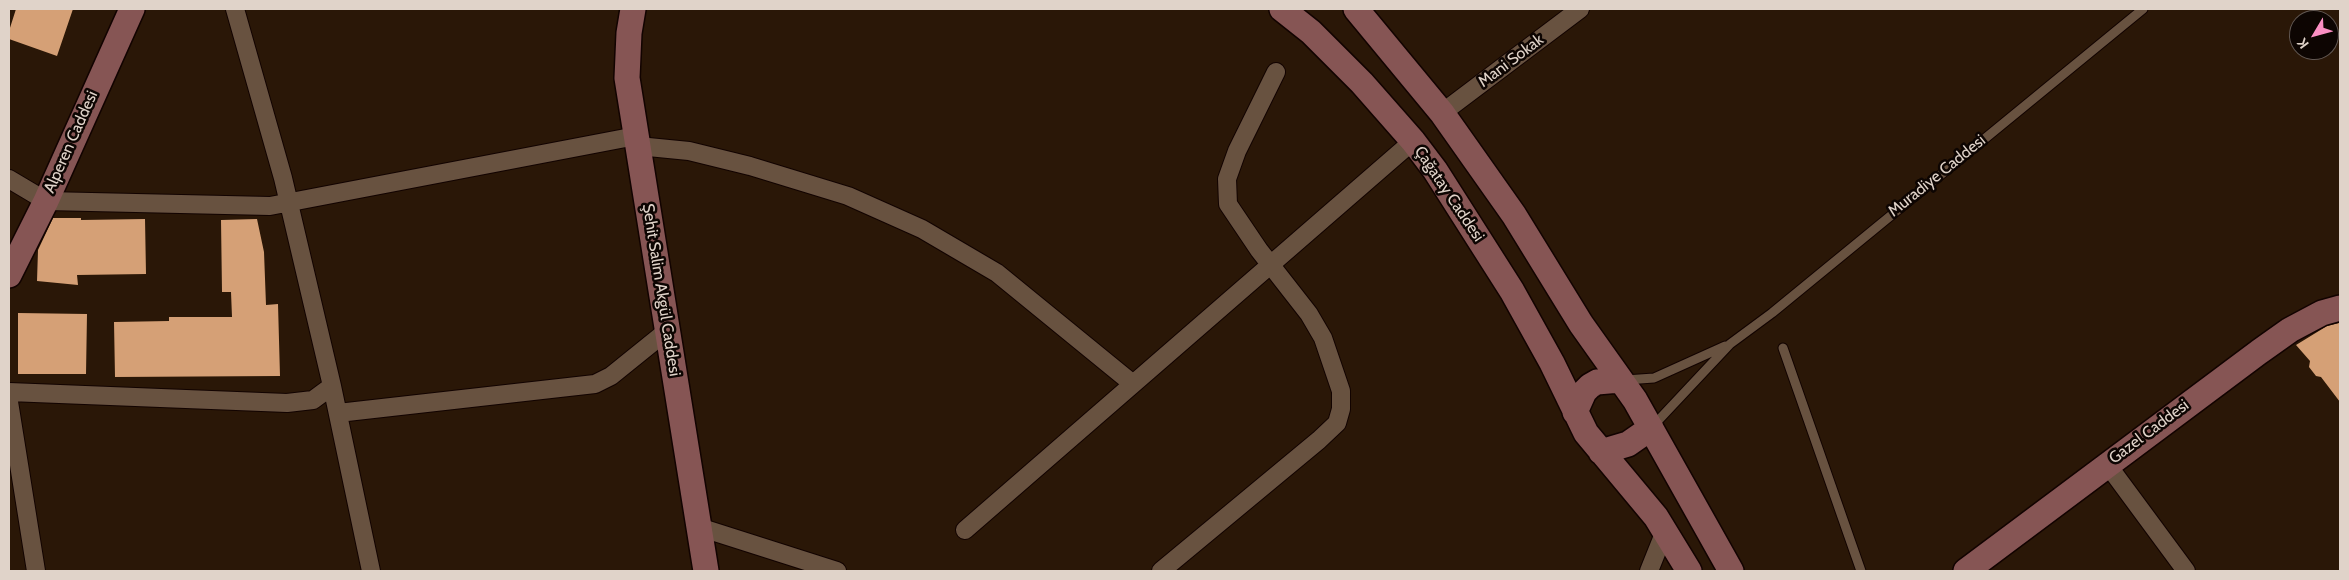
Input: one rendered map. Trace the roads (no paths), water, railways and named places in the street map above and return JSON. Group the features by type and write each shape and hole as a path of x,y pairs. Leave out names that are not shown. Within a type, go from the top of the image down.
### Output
{"main road":[{"name":"Alperen Caddesi","path":"9,275 46,201 132,9"},
{"name":"Şehit Salim Akgül Caddesi","path":"633,9 629,33 627,78 706,571"},
{"name":"Çağatay Caddesi","path":"1282,9 1343,63 1413,140 1456,201 1512,291 1552,363 1574,412 1586,433 1637,492 1665,531 1688,571"},
{"path":"1356,9 1442,113 1514,215 1581,324 1651,428 1731,571"},
{"name":"Gazel Caddesi","path":"1966,571 2107,464 2290,330 2322,313 2340,308"},
{"path":"1574,412 1584,392 1590,386 1597,382 1620,380"},
{"path":"1601,452 1628,444 1651,428"}],"street":[{"path":"235,9 289,202 332,386 371,571"},
{"name":"Mani Sokak","path":"1442,113 1580,9"},
{"path":"1161,571 1338,423 1341,409 1341,391 1323,338 1309,314 1271,265 1228,204 1227,178 1237,151 1276,72"},
{"path":"965,530 1413,140"},
{"path":"9,179 46,201 270,206 637,141 689,150 750,166 848,196 922,229 997,272 1133,384"},
{"path":"338,413 595,384 611,376 668,330"},
{"path":"9,392 287,404 313,400 332,386"},
{"path":"9,402 36,571"},
{"path":"2107,464 2186,571"},
{"path":"699,527 838,571"},
{"path":"1648,571 1665,531"}],"lane":[{"name":"Muradiye Caddesi","path":"1651,428 1730,344 1772,312 2144,9"},
{"name":"Muradiye Caddesi","path":"1620,380 1632,381 1654,378 1730,344"},
{"path":"1783,348 1862,571"}]}
